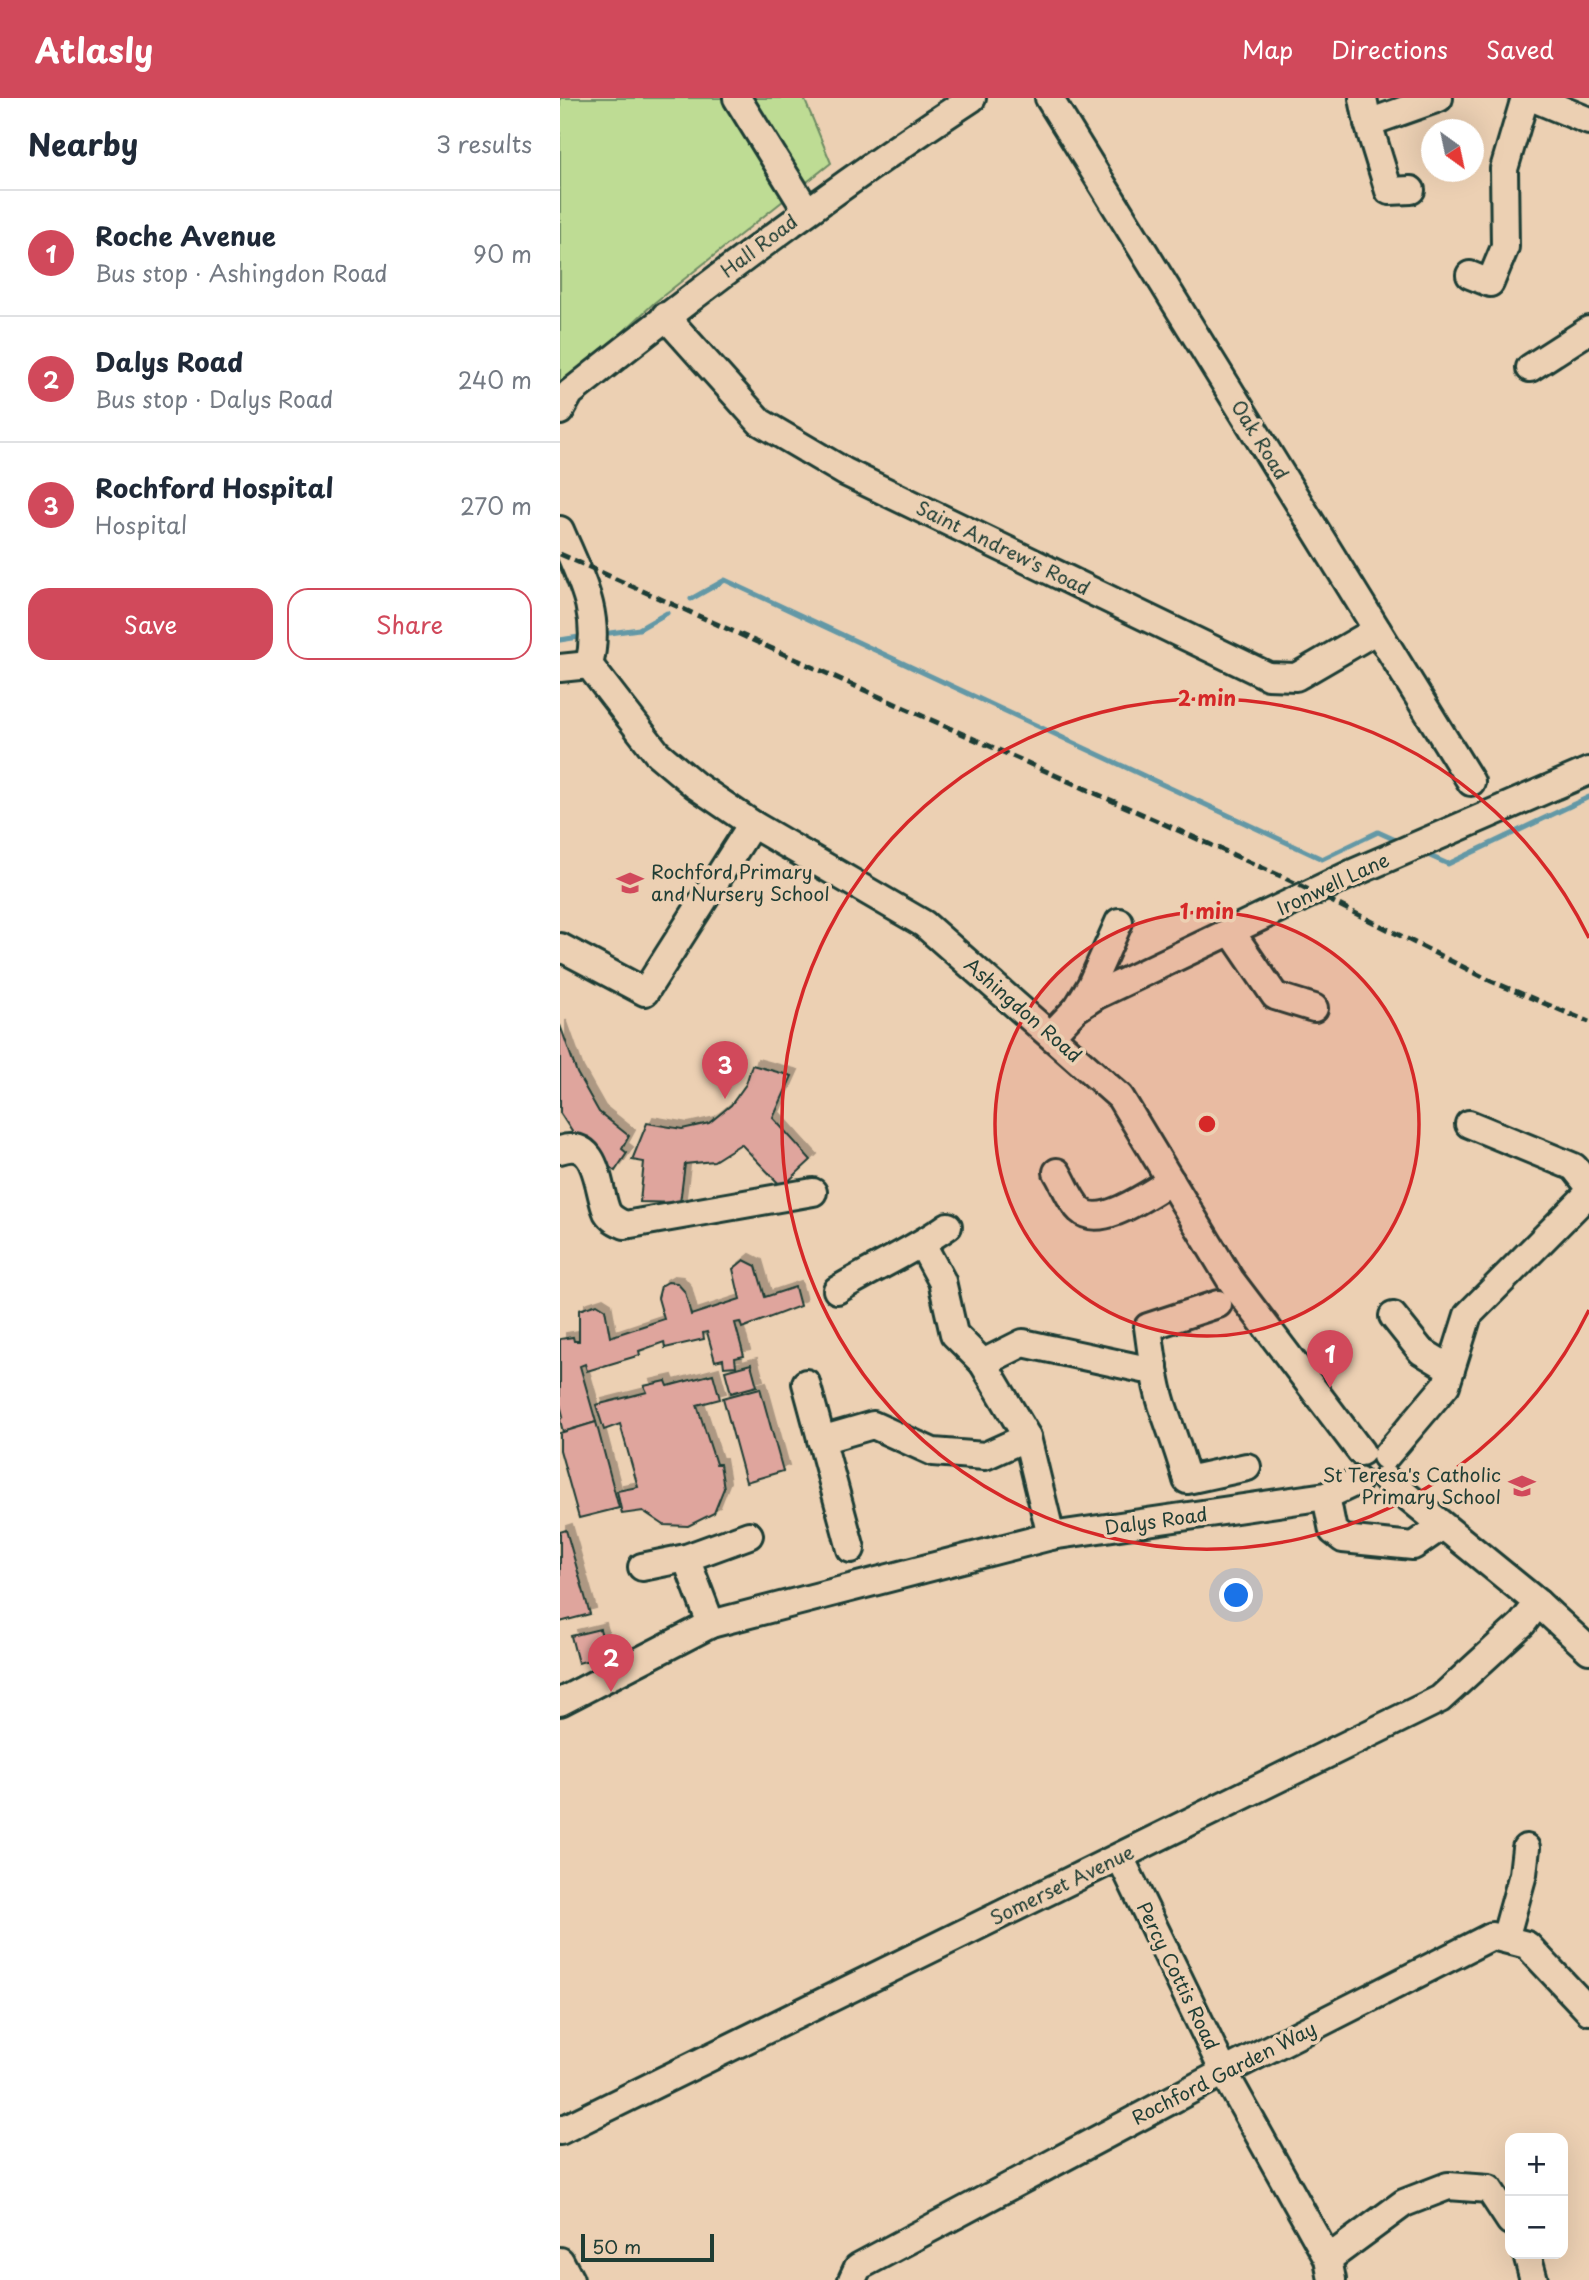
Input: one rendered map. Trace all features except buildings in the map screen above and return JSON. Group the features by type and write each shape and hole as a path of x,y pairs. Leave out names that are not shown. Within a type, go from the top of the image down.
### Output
{"street":[{"path":"737,98 807,211"},
{"name":"Hall Road","path":"560,411 570,393 665,316 807,211 972,98"},
{"name":"Oak Road","path":"1049,98 1471,782"},
{"path":"1411,190 1389,191 1365,111 1439,98"},
{"path":"1471,275 1490,283 1505,247 1504,169 1525,98"},
{"path":"1533,98 1589,121"},
{"name":"Saint Andrew's Road","path":"665,316 760,422 845,472 1268,676 1296,677 1377,630"},
{"path":"1530,368 1589,330"},
{"path":"560,530 589,597 595,640 589,665 560,668"},
{"name":"Ashingdon Road","path":"589,665 657,753 695,785 752,824 924,924 1052,1034 1120,1097 1230,1279 1377,1463 1442,1525 1589,1650"},
{"name":"Ironwell Lane","path":"1052,1034 1076,1009 1097,995 1232,933 1353,873 1589,771"},
{"path":"560,947 645,992 752,824"},
{"path":"1076,1009 1091,985 1119,922"},
{"path":"1232,933 1275,996 1314,1008"},
{"path":"1469,1124 1574,1167 1589,1186"},
{"path":"560,1150 576,1148 592,1159 608,1213 625,1225 813,1192"},
{"path":"1057,1172 1079,1210 1098,1217 1122,1209 1171,1181"},
{"path":"1377,1463 1446,1385 1468,1315 1589,1193"},
{"path":"836,1290 922,1244 948,1226"},
{"path":"922,1244 942,1281 954,1334 983,1363 1027,1437 1051,1536"},
{"path":"1218,1304 1148,1327 1154,1366 1164,1412 1176,1439 1187,1480 1247,1467"},
{"path":"1393,1316 1421,1351 1451,1369"},
{"path":"983,1363 1023,1343 1143,1369 1154,1366"},
{"path":"806,1382 851,1549"},
{"path":"821,1440 873,1425 933,1452 985,1456 1027,1437"},
{"name":"Dalys Road","path":"560,1702 711,1624 1051,1536 1325,1496 1358,1481 1369,1486 1377,1463"},
{"path":"1325,1496 1333,1531 1343,1539 1413,1546 1442,1525"},
{"path":"642,1567 686,1558 750,1535"},
{"path":"686,1558 711,1624"},
{"name":"Somerset Avenue","path":"560,2131 1440,1699 1522,1624 1538,1604"},
{"path":"1526,1848 1523,1874 1505,1939 1527,1945 1589,2011"},
{"name":"Percy Cottis Road","path":"1121,1857 1224,2072 1330,2269"},
{"name":"Rochford Garden Way","path":"852,2280 858,2267 1224,2072 1492,1936 1505,1939"},
{"path":"1330,2269 1404,2203 1448,2186 1489,2189 1505,2213"},
{"path":"1528,2259 1534,2280"},
{"path":"560,2261 570,2280"}],"green space":[{"path":"560,98 804,98 831,163 654,303 560,391"}],"waterway":[{"path":"691,599 725,580 1322,859 1378,832 1400,842"},
{"path":"610,633 639,629 667,613"},
{"path":"560,640 579,637"},
{"path":"1421,852 1448,864 1589,797"}],"railway":[{"path":"560,554 1285,878 1491,981 1589,1022"}],"place":[{"name":"Rochford Primary and Nursery School","path":"630,883"},
{"name":"Rochford Hospital","path":"725,1099"},
{"name":"Roche Avenue","path":"1330,1388"},
{"name":"St Teresa's Catholic Primary School","path":"1522,1486"},
{"name":"Dalys Road","path":"611,1692"}]}
